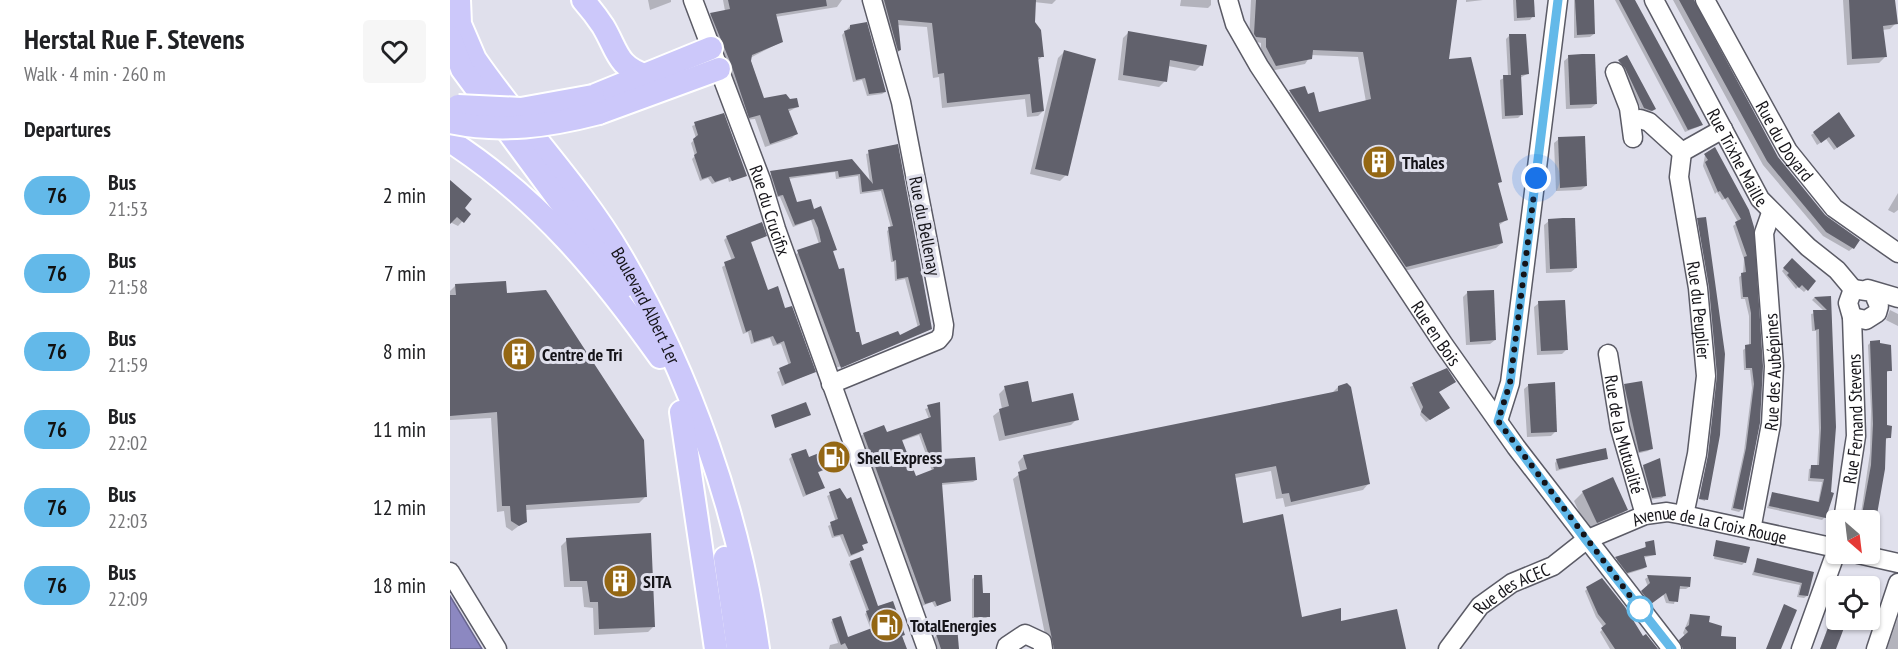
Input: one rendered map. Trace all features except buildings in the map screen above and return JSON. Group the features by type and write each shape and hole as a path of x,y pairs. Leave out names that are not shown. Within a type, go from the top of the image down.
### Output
{"main road":[{"name":"Boulevard Albert 1er","path":"459,0 460,24 476,59 612,243 655,316 698,419 726,508 741,562 753,648"},
{"path":"569,0 587,6 602,24 618,57 630,70 647,76"},
{"name":"Boulevard Albert 1er","path":"450,37 454,57 611,269 640,314 660,357 681,412 753,648"},
{"path":"598,101 615,75 618,57"},
{"path":"450,104 485,109 520,109 598,101 647,76 715,58"},
{"path":"450,122 483,127 524,128 715,58"},
{"path":"450,141 517,190 555,225 593,266 660,357"},
{"path":"681,412 716,649"}],"street":[{"name":"Rue du Crucifix","path":"693,0 927,649"},
{"name":"Rue du Bellenay","path":"831,384 938,340 943,334 944,325 901,102 872,0"},
{"name":"Rue en Bois","path":"1228,0 1235,24 1259,66 1444,345 1586,540 1672,649"},
{"path":"1498,421 1510,383 1558,0"},
{"name":"Rue Trixhe Maille","path":"1654,0 1760,199 1771,213 1860,289"},
{"name":"Rue du Doyard","path":"1705,0 1788,151 1834,208 1898,253"},
{"path":"1615,72 1632,130 1640,119 1649,122 1682,152 1723,129"},
{"name":"Rue du Peuplier","path":"1682,152 1679,177 1698,288 1706,375 1697,454 1684,515"},
{"name":"Rue des Aubépines","path":"1751,530 1771,424 1774,366 1764,233 1771,213"},
{"path":"1860,289 1898,298"},
{"path":"1860,289 1877,296 1879,306 1877,313 1866,320 1852,317 1848,303 1860,289"},
{"name":"Rue Fernand Stevens","path":"1845,510 1856,436 1852,317"},
{"name":"Rue de la Mutualité","path":"1608,354 1620,428 1645,515"},
{"name":"Avenue de la Croix Rouge","path":"1586,540 1645,515 1667,512 1826,548"},
{"name":"Rue des ACEC","path":"1448,649 1480,606 1512,583 1554,566 1586,540"},
{"path":"1880,559 1898,563"},
{"path":"1801,649 1831,564"},
{"path":"450,572 497,649"},
{"path":"1876,649 1898,583"},
{"path":"1006,647 1025,634 1042,642 1043,649"}],"shaded area":[{"path":"450,596 482,649 450,649"}],"bus line":[{"name":"76","path":"1558,0 1519,295 1510,383 1498,421 1586,540 1672,649"}],"place":[{"name":"Thales","path":"1379,162"},
{"name":"Centre de Tri","path":"519,354"},
{"name":"Shell Express","path":"834,457"},
{"name":"SITA","path":"620,581"},
{"name":"TotalEnergies","path":"887,625"}],"route":[{"path":"1536,178 1519,295 1510,383 1498,421 1640,609"}]}
